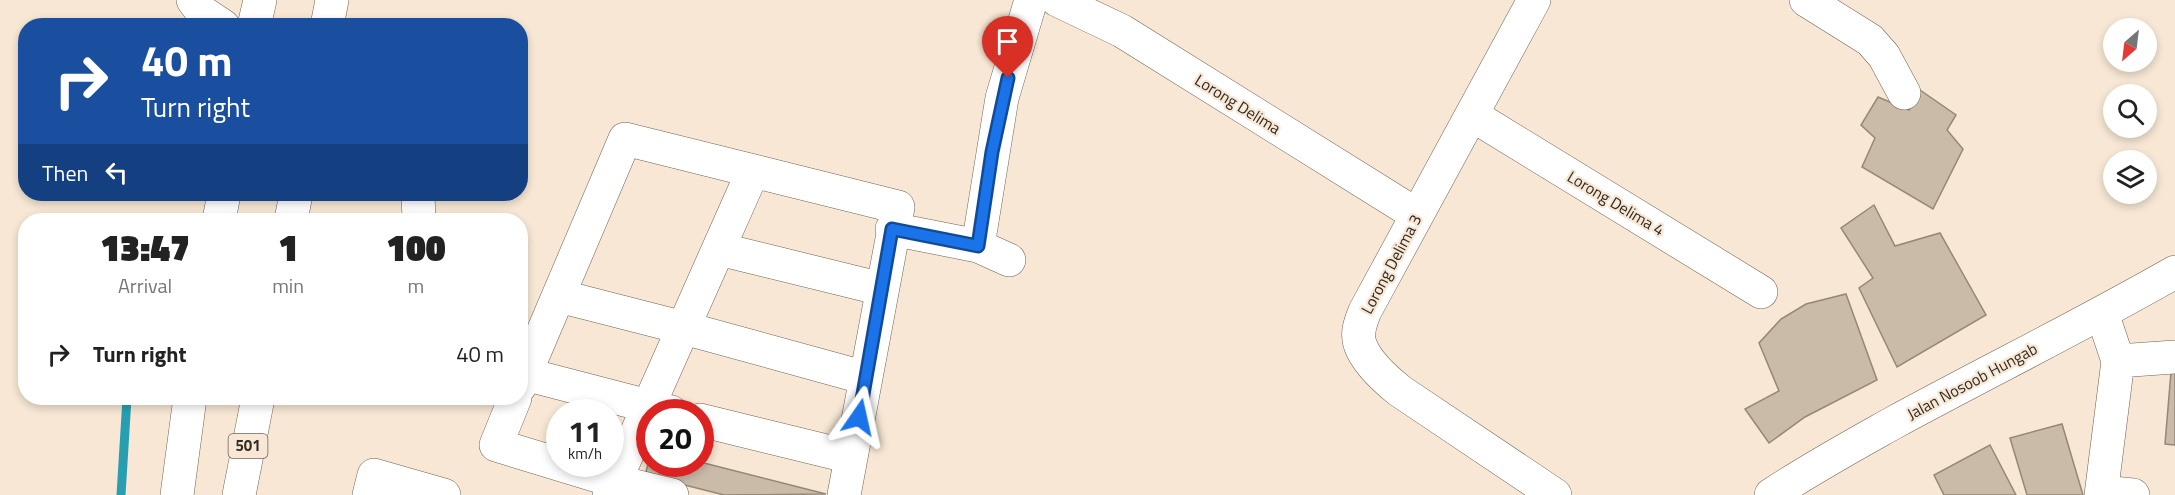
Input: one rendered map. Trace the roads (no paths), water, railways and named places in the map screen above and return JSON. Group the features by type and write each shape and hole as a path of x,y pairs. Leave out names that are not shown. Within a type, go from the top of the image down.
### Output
{"street":[{"path":"193,0 202,12 211,18"},
{"path":"256,18 260,0"},
{"path":"978,246 1002,98 1031,0"},
{"name":"Lorong Delima","path":"1057,0 1122,31 1417,215"},
{"name":"Lorong Delima 3","path":"1534,0 1365,311 1359,327 1359,343 1379,374 1400,391 1555,495"},
{"path":"1806,0 1870,40 1884,56 1904,93"},
{"name":"Lorong Delima 4","path":"1472,115 1761,292"},
{"path":"528,368 626,139 898,207 892,229 844,495"},
{"path":"662,399 684,328 753,171"},
{"path":"892,229 978,246 1009,260"},
{"path":"719,249 882,289"},
{"name":"Jalan Nosoob Hungab","path":"1771,495 1856,444 1966,383 2102,313 2175,272"},
{"path":"559,296 866,378"},
{"path":"2102,313 2118,361 2112,494"},
{"path":"2118,361 2175,357"},
{"path":"528,387 636,406"},
{"path":"177,495 189,405"},
{"name":"501","path":"247,488 257,405"},
{"path":"512,405 496,445 611,488 672,495"},
{"path":"714,423 851,457"},
{"path":"611,488 636,447"},
{"path":"369,495 374,475 444,495"}],"waterway":[{"path":"121,495 127,405"}]}
